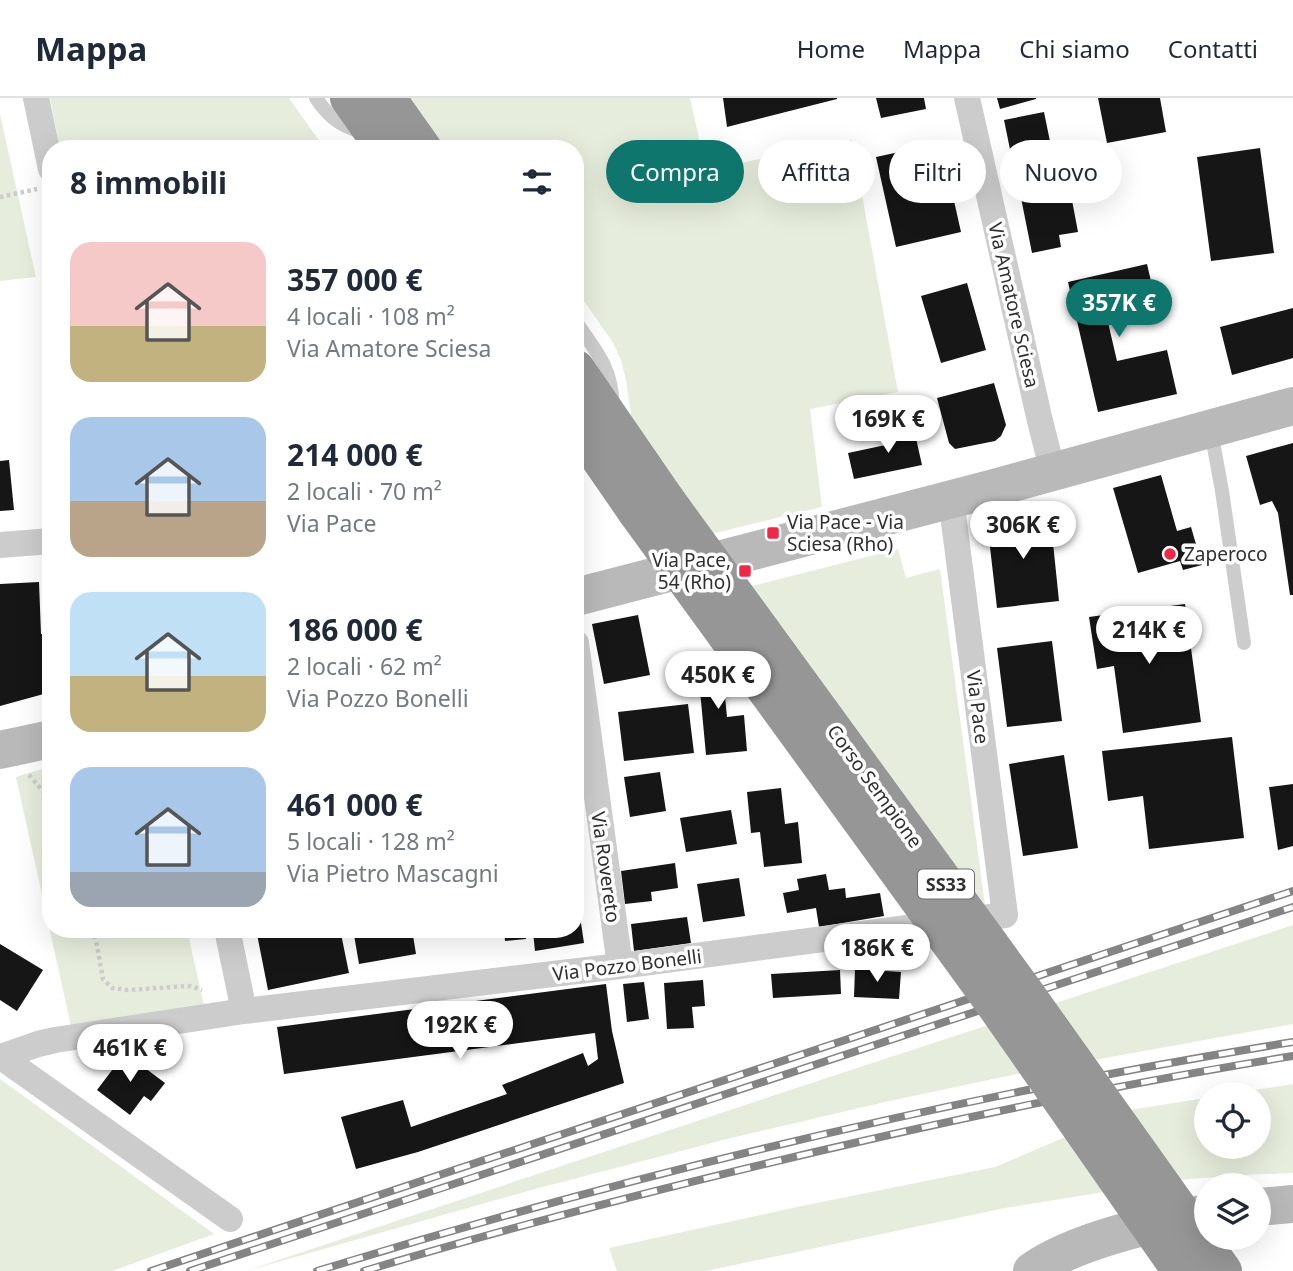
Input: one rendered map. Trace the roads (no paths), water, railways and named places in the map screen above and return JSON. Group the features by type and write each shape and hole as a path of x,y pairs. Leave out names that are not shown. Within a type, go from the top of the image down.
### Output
{"highway":[{"path":"349,98 379,140"},
{"path":"387,98 417,140"},
{"name":"Corso Sempione","path":"584,381 613,424 651,506 1181,1271"},
{"name":"Corso Sempione","path":"584,433 651,506 1015,979 1223,1271"}],"street":[{"path":"36,98 42,159"},
{"name":"Via Amatore Sciesa","path":"967,98 1053,472"},
{"path":"584,595 1293,406"},
{"name":"Via Pace","path":"951,499 1005,915"},
{"path":"0,544 42,542"},
{"name":"Via Rovereto","path":"584,702 620,966"},
{"name":"Via Pozzo Bonelli","path":"1,1057 55,1040 244,1011 620,966 1005,915"},
{"path":"229,938 244,1011"},
{"path":"1,1057 230,1219"},
{"path":"1271,1206 1293,1204"},
{"path":"1032,1271 1067,1252 1105,1239 1194,1216"}],"lane":[{"path":"316,98 335,120 374,140"},
{"path":"584,335 607,369 612,391 613,424"},
{"path":"1210,429 1222,491 1244,643"}],"railway":[{"path":"151,1271 1293,891"},
{"path":"190,1271 1293,907"},
{"path":"317,1271 558,1201 801,1140 1046,1086 1293,1042"},
{"path":"364,1271 588,1208 815,1152 1053,1100 1293,1056"}],"place":[{"name":"Via Pace - Via Sciesa (Rho)","path":"773,533"},
{"name":"Zaperoco","path":"1170,554"},
{"name":"Via Pace, 54 (Rho)","path":"745,571"}]}
